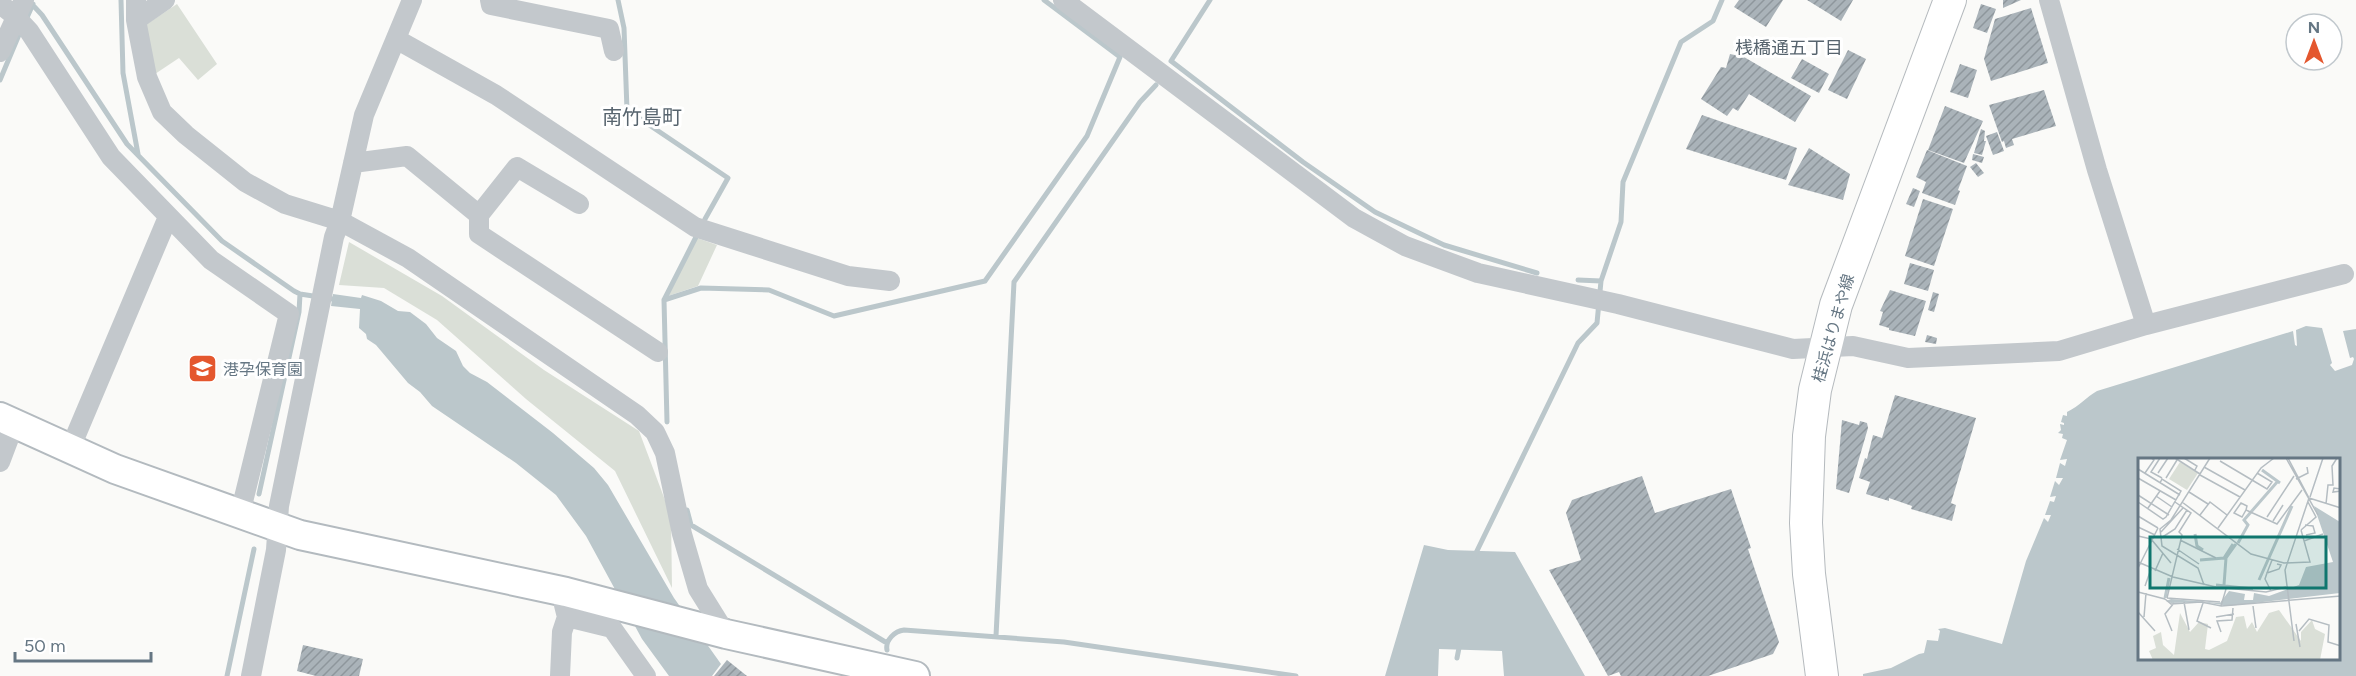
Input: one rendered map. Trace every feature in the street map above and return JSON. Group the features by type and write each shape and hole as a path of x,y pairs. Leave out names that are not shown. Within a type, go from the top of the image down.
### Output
{"main road":[{"name":"桂浜はりまや線","path":"1819,675 1809,574 1806,501 1809,436 1815,390 1836,305 1950,0"}],"street":[{"path":"136,0 136,20 147,76 162,111 186,135 255,188 337,229 408,258 637,416 655,432 665,453 682,534 698,589 720,633"},
{"path":"136,20 165,0"},
{"path":"251,676 279,527 279,506 317,319 364,115 412,0"},
{"path":"490,0 491,5 609,29 614,51"},
{"path":"1063,0 1354,218 1405,246 1478,273 1618,304 1793,349 1853,346 1908,358 2059,351 2146,325 2344,274"},
{"path":"2049,0 2097,170 2146,325"},
{"path":"0,52 15,7"},
{"path":"15,7 111,157 211,260 289,314 240,514"},
{"path":"396,39 496,95 695,227 849,276 890,281"},
{"path":"353,163 407,156 479,215"},
{"path":"579,204 517,167 479,215 479,234 658,352"},
{"path":"70,449 168,217"},
{"path":"0,462 7,421 166,488 300,535 566,604 612,628 646,676"},
{"path":"566,604 605,601 720,633 915,676"},
{"path":"560,676 566,604"}],"shaded area":[{"path":"177,4 217,64 198,80 179,58 155,74 144,26"},
{"path":"697,238 717,245 698,286 668,296"},
{"path":"349,242 442,296 544,370 639,431 671,516 672,588 615,471 526,399 437,320 384,288 339,285"},
{"path":"333,294 361,298 362,295 381,301 398,311 410,312 426,324 437,338 456,351 463,366 470,373 487,382 594,468 608,485 674,598 721,664 712,676 669,676 642,639 586,536 556,495 516,463 432,406 420,392 408,383 376,345 367,339 366,334 359,328 360,309 331,306"},
{"path":"2306,326 2322,328 2332,363 2330,365 2335,371 2352,365 2354,359 2350,358 2343,331 2356,329 2356,676 1863,676 1863,674 1891,668 1924,653 1927,640 1938,641 1940,631 1938,629 1945,628 2002,644 2026,561 2044,518 2048,522 2051,515 2045,515 2050,501 2054,502 2056,496 2050,497 2055,481 2059,485 2063,478 2056,478 2060,463 2065,466 2067,459 2060,460 2067,440 2062,438 2063,434 2058,433 2061,430 2060,424 2064,425 2061,422 2063,415 2067,416 2067,412 2097,391 2293,331 2297,346 2296,330"},
{"path":"1424,545 1448,550 1515,552 1585,676 1504,676 1502,651 1439,649 1438,676 1385,676"}],"building":[{"path":"1739,0 1783,0 1766,27 1734,7"},
{"path":"1807,0 1853,0 1841,21"},
{"path":"2003,0 2021,0 2003,8"},
{"path":"1981,4 1996,9 1987,33 1973,28"},
{"path":"2031,8 2048,63 1991,81 1984,59 1995,19"},
{"path":"1848,50 1866,59 1847,99 1828,90"},
{"path":"1730,54 1744,57 1811,96 1795,122 1749,94 1738,111 1733,108 1727,116 1701,99 1721,67 1726,68"},
{"path":"1802,59 1829,74 1819,93 1791,78"},
{"path":"1960,64 1977,70 1968,98 1950,92"},
{"path":"2044,90 2056,126 2012,139 2014,145 2006,148 1989,105"},
{"path":"1945,106 1983,121 1964,163 1928,150"},
{"path":"1702,115 1797,148 1786,180 1686,149"},
{"path":"1981,129 1985,131 1984,141 1986,141 1982,155 1974,153"},
{"path":"1997,132 2004,151 1993,155 1986,136"},
{"path":"1809,148 1850,174 1843,200 1788,185"},
{"path":"1927,150 1967,166 1955,205 1922,193 1926,182 1916,177"},
{"path":"1973,154 1984,157 1982,163 1972,160"},
{"path":"1976,163 1984,173 1978,177 1970,167"},
{"path":"1913,188 1920,191 1914,207 1906,204"},
{"path":"1923,199 1953,209 1934,266 1905,256"},
{"path":"1910,263 1934,270 1928,291 1904,284"},
{"path":"1890,290 1926,301 1915,336 1889,330 1879,325 1883,312 1880,311"},
{"path":"1933,292 1939,294 1934,312 1928,310"},
{"path":"1927,335 1937,338 1936,344 1925,342"},
{"path":"1895,395 1976,418 1951,503 1956,505 1952,521 1911,509 1912,506 1889,498 1889,501 1866,494 1870,482 1859,478 1873,435 1882,438"},
{"path":"1842,420 1859,425 1860,421 1867,423 1868,428 1849,493 1836,489"},
{"path":"1642,476 1655,513 1731,489 1779,642 1773,654 1708,676 1621,676 1619,672 1608,676 1549,570 1581,560 1566,513 1572,500"},
{"path":"303,645 363,659 359,676 316,676 297,671"},
{"path":"727,660 747,676 714,676"}],"waterway":[{"path":"121,0 123,73 138,154"},
{"path":"618,0 624,28 627,110 728,178 705,219"},
{"path":"664,300 701,288 769,290 834,316 985,281 1087,136 1120,57 1044,0"},
{"path":"1210,0 1171,61 1303,162 1375,212 1444,245 1537,273"},
{"path":"1474,557 1578,343 1597,323 1601,281 1621,222 1623,182 1681,42 1713,21 1722,0"},
{"path":"29,1 42,15 127,144 222,241 294,291 339,300"},
{"path":"25,22 33,4"},
{"path":"0,80 21,30"},
{"path":"996,636 1014,282 1140,102 1156,85"},
{"path":"667,422 664,300 696,237"},
{"path":"1578,280 1601,281"},
{"path":"259,494 299,312 300,294"},
{"path":"687,510 691,525 887,643"},
{"path":"227,676 254,549"},
{"path":"887,650 891,637 904,630 1064,642 1296,676"},
{"path":"1457,658 1460,643"}],"place":[{"name":"港孕保育園","path":"202,369"}],"district":[{"name":"桟橋通五丁目","path":"1789,48"},
{"name":"南竹島町","path":"642,117"}]}
